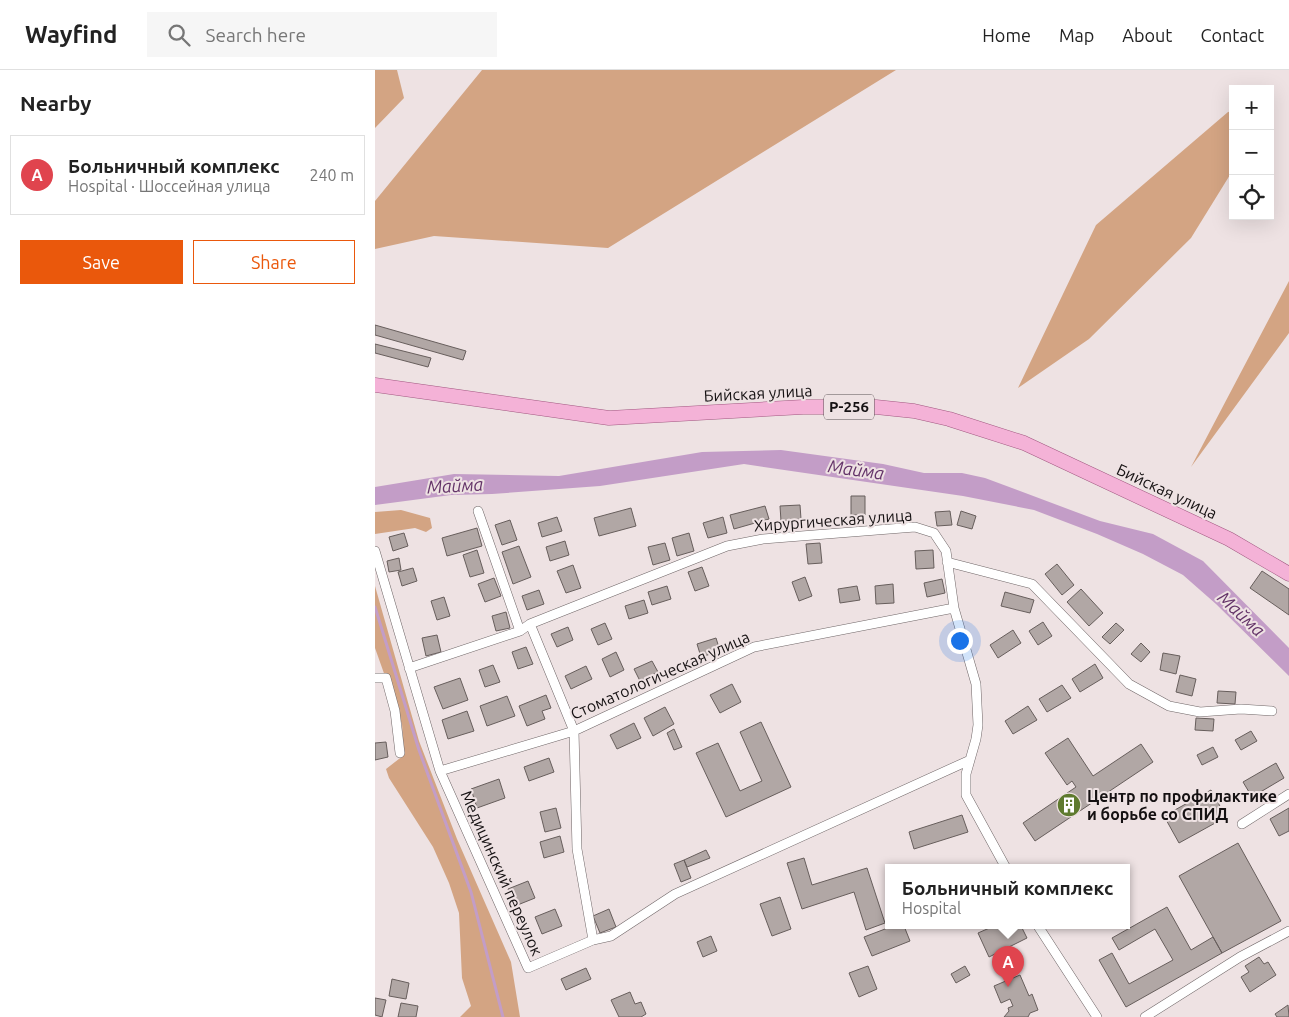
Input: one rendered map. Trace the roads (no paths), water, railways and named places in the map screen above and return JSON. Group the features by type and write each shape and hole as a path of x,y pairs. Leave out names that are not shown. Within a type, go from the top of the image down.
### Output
{"main road":[{"name":"Бийская улица","path":"375,385 609,418 803,407 876,407 914,411 949,419 1024,443 1229,539 1289,574"}],"street":[{"path":"478,511 520,631"},
{"name":"Хирургическая улица","path":"409,668 520,631 530,624 727,546 763,540 915,527 934,533 942,542 954,608 975,684 978,725 965,783 966,794 1004,864"},
{"name":"Медицинский переулок","path":"375,551 440,771 528,968 593,940 611,936 675,894 970,760"},
{"path":"947,562 1032,584 1129,684 1169,706 1201,712 1241,709 1272,711"},
{"name":"Стоматологическая улица","path":"440,771 574,731 754,647 954,608"},
{"path":"530,624 574,731 577,848 593,940"},
{"path":"375,678 386,678 395,711 400,753"},
{"path":"1242,824 1289,794"},
{"path":"1040,929 1097,1017"},
{"path":"1145,1017 1239,957 1289,932"}],"water":[{"name":"Майма","path":"781,450 883,464 924,473 962,473 985,478 1100,521 1153,534 1203,561 1289,648 1289,676 1216,604 1183,575 1143,554 1034,510 963,496 744,464 600,486 451,495 375,505 375,487 454,474 559,476 702,452"}],"waterway":[{"path":"375,607 419,750 471,892 503,1017"}],"place":[{"name":"Центр по профилактике и борьбе со СПИД","path":"1069,805"},
{"name":"Больничный комплекс","path":"1008,987"}]}
